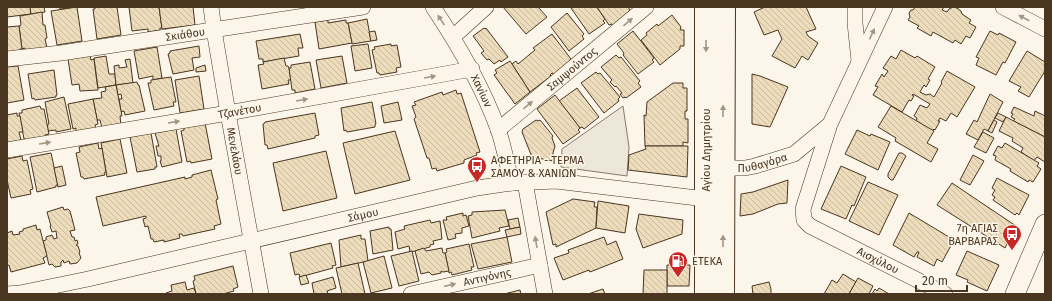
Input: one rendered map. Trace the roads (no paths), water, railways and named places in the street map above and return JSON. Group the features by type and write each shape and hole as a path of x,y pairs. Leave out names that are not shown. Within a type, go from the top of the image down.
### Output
{"main road":[{"name":"Αγίου Δημητρίου","path":"706,7 715,168"},
{"name":"Αγίου Δημητρίου","path":"706,294 714,200 724,7"},
{"name":"Αγίου Δημητρίου","path":"714,200 723,294"}],"street":[{"name":"Μενελάου","path":"211,7 228,113 261,294"},
{"name":"Σκιάθου","path":"7,59 61,53 363,7"},
{"name":"Χανίων","path":"433,7 472,69 519,182 540,265 545,294"},
{"path":"453,37 486,7"},
{"name":"Σαμψούντος","path":"498,130 646,7"},
{"path":"855,7 855,23 860,62"},
{"name":"Πυθαγόρα","path":"810,226 804,220 802,209 830,124 885,7"},
{"path":"1003,7 1045,29"},
{"name":"Τζανέτου","path":"7,150 228,113 472,69"},
{"name":"Πυθαγόρα","path":"715,168 755,166 794,154 830,124"},
{"name":"Σάμου","path":"7,294 20,293 88,279 477,188 519,182 556,181 714,200"},
{"path":"1015,294 1045,224"},
{"name":"Αισχύλου","path":"810,226 945,294"},
{"name":"Αντιγόνης","path":"412,294 540,265"}],"place":[{"name":"ΑΦΕΤΗΡΙΑ - ΤΕΡΜΑ ΣΑΜΟΥ & ΧΑΝΙΩΝ","path":"477,183"},
{"name":"7η ΑΓΙΑΣ ΒΑΡΒΑΡΑΣ","path":"1012,251"},
{"name":"ΕΤΕΚΑ","path":"678,278"}]}
